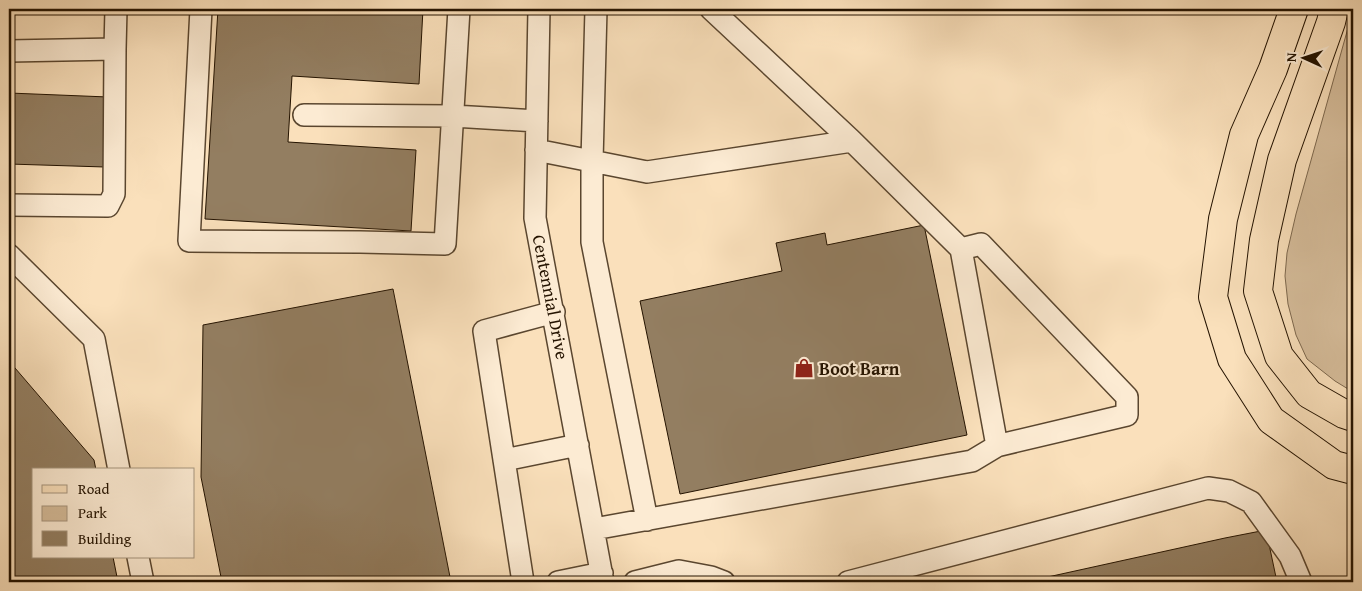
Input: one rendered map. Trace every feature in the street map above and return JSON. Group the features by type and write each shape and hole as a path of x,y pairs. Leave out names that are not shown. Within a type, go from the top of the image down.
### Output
{"main road":[{"path":"1294,9 1273,69 1244,135 1223,218 1213,298 1232,359 1271,420 1334,465 1353,470"},
{"path":"1334,9 1282,160 1264,240 1258,291 1279,356 1310,394 1344,414 1353,417"}],"street":[{"path":"9,205 108,206 114,194 116,9"},
{"path":"201,9 189,241 445,244 459,9"},
{"name":"Centennial Drive","path":"539,9 535,218 603,578"},
{"path":"596,9 592,242 647,520"},
{"path":"711,9 852,141 961,249 996,446"},
{"path":"9,51 115,49"},
{"path":"304,115 453,116 537,121"},
{"path":"536,150 648,172 852,141"},
{"path":"594,529 972,461 996,446 1127,415 1127,397 980,244 961,249"},
{"path":"9,255 94,339 119,468"},
{"path":"523,582 484,331 554,312"},
{"path":"504,460 578,445"},
{"path":"848,582 1208,488 1229,491 1251,502 1290,556 1301,582"},
{"path":"138,558 143,582"},
{"path":"635,582 680,571 711,577 724,582"},
{"path":"558,582 603,578"}],"green space":[{"path":"1353,10 1353,392 1335,381 1307,359 1296,335 1288,304 1285,276 1287,253 1296,214"}],"building":[{"path":"46,9 109,9 109,10"},
{"path":"218,9 423,9 419,84 292,76 288,142 416,150 411,231 205,219"},
{"path":"9,93 108,97 105,167 9,164"},
{"name":"Boot Barn","path":"924,225 967,435 680,494 640,301 782,271 776,243 825,233 827,245"},
{"path":"393,289 451,582 222,582 201,477 203,325"},
{"path":"9,361 94,460 96,468 32,468 32,558 113,558 118,582 9,582"},
{"path":"1266,530 1277,582 1025,582 1225,538"}],"place":[{"name":"Boot Barn","path":"804,368"}]}
